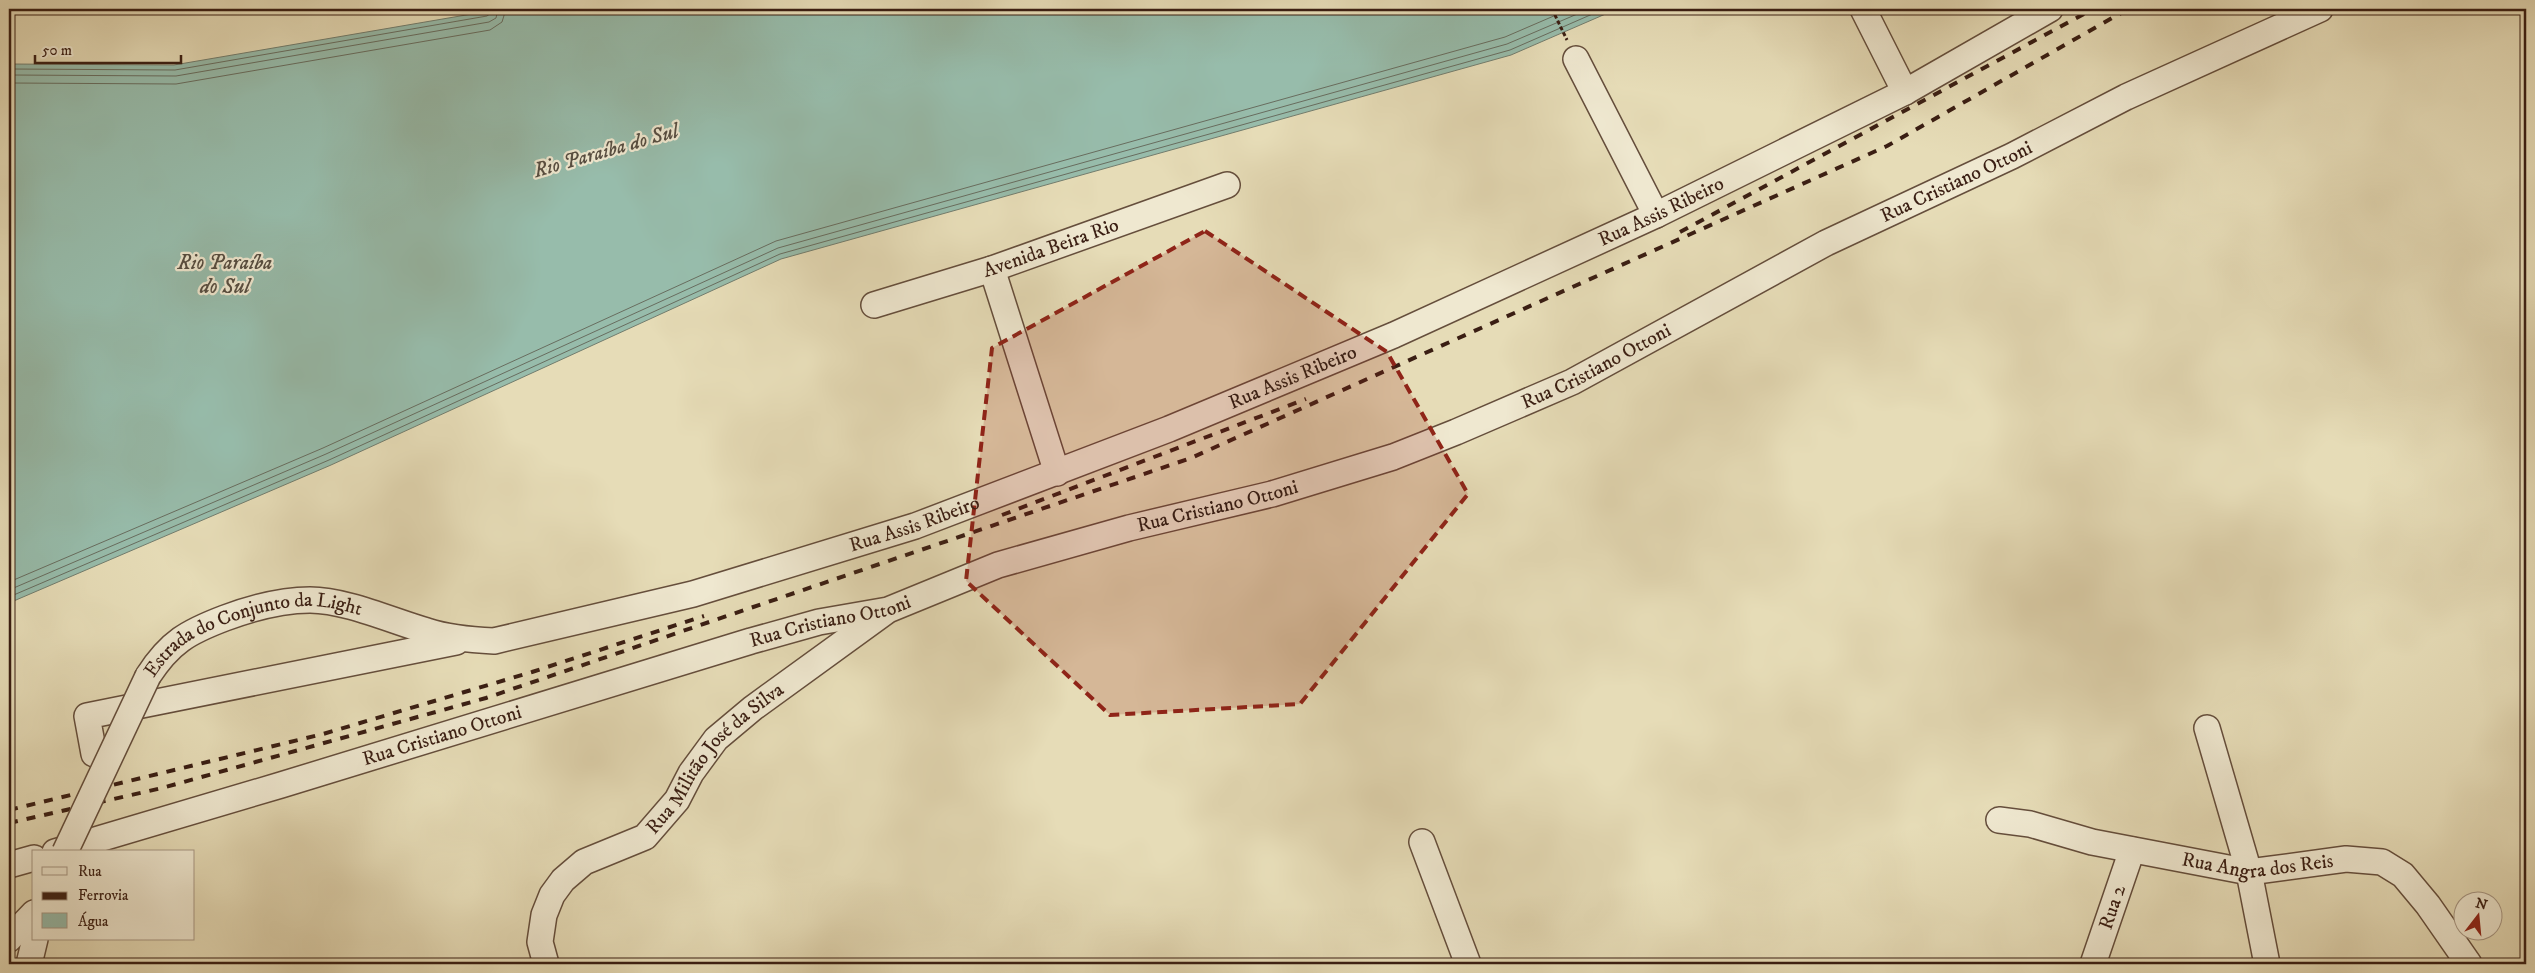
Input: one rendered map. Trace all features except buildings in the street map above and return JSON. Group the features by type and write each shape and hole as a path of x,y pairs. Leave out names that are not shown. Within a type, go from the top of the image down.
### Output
{"street":[{"path":"1863,9 1905,92"},
{"name":"Rua Assis Ribeiro","path":"494,641 693,594 914,526 1169,429 1385,339 1656,215 1905,92 2050,9"},
{"name":"Rua Cristiano Ottoni","path":"62,850 751,641 819,622 888,610 998,565 1129,528 1272,494 1392,457 1456,432 1572,382 1826,243 2012,156 2126,98 2320,9"},
{"path":"1576,59 1656,215"},
{"name":"Avenida Beira Rio","path":"874,305 992,269 1227,185"},
{"path":"992,269 1057,473"},
{"name":"Estrada do Conjunto da Light","path":"66,850 148,676 162,655 178,639 196,629 237,614 279,602 311,600 336,603 429,632 468,640 494,641"},
{"name":"Rua Militão José da Silva","path":"546,964 540,942 544,915 552,895 563,880 584,862 645,836 677,800 691,773 716,739 753,708 888,610"},
{"path":"94,754 87,716 468,640"},
{"path":"2207,728 2249,872 2267,964"},
{"name":"Rua Angra dos Reis","path":"1999,820 2030,824 2092,842 2249,872 2346,859 2382,862 2404,875 2428,905 2469,964"},
{"path":"1422,842 1468,964"},
{"name":"Rua 2","path":"2092,964 2132,850"},
{"path":"9,865 32,859"},
{"path":"9,939 32,915"},
{"path":"29,964 35,940"}],"path":[{"path":"1552,9 1576,59"}],"highlighted area":[{"path":"1205,231 1387,352 1468,494 1300,704 1110,715 966,581 992,348"}],"water":[{"name":"Rio Paraíba do Sul","path":"501,9 1617,9 1511,55 781,259 331,465 9,603 9,64 174,65"}],"railway":[{"path":"1680,232 2093,9"},
{"path":"9,823 162,788 486,698 1191,458 1887,146 2128,9"},
{"path":"1002,515 1306,399"},
{"path":"9,810 323,734 532,672 704,616"}]}
